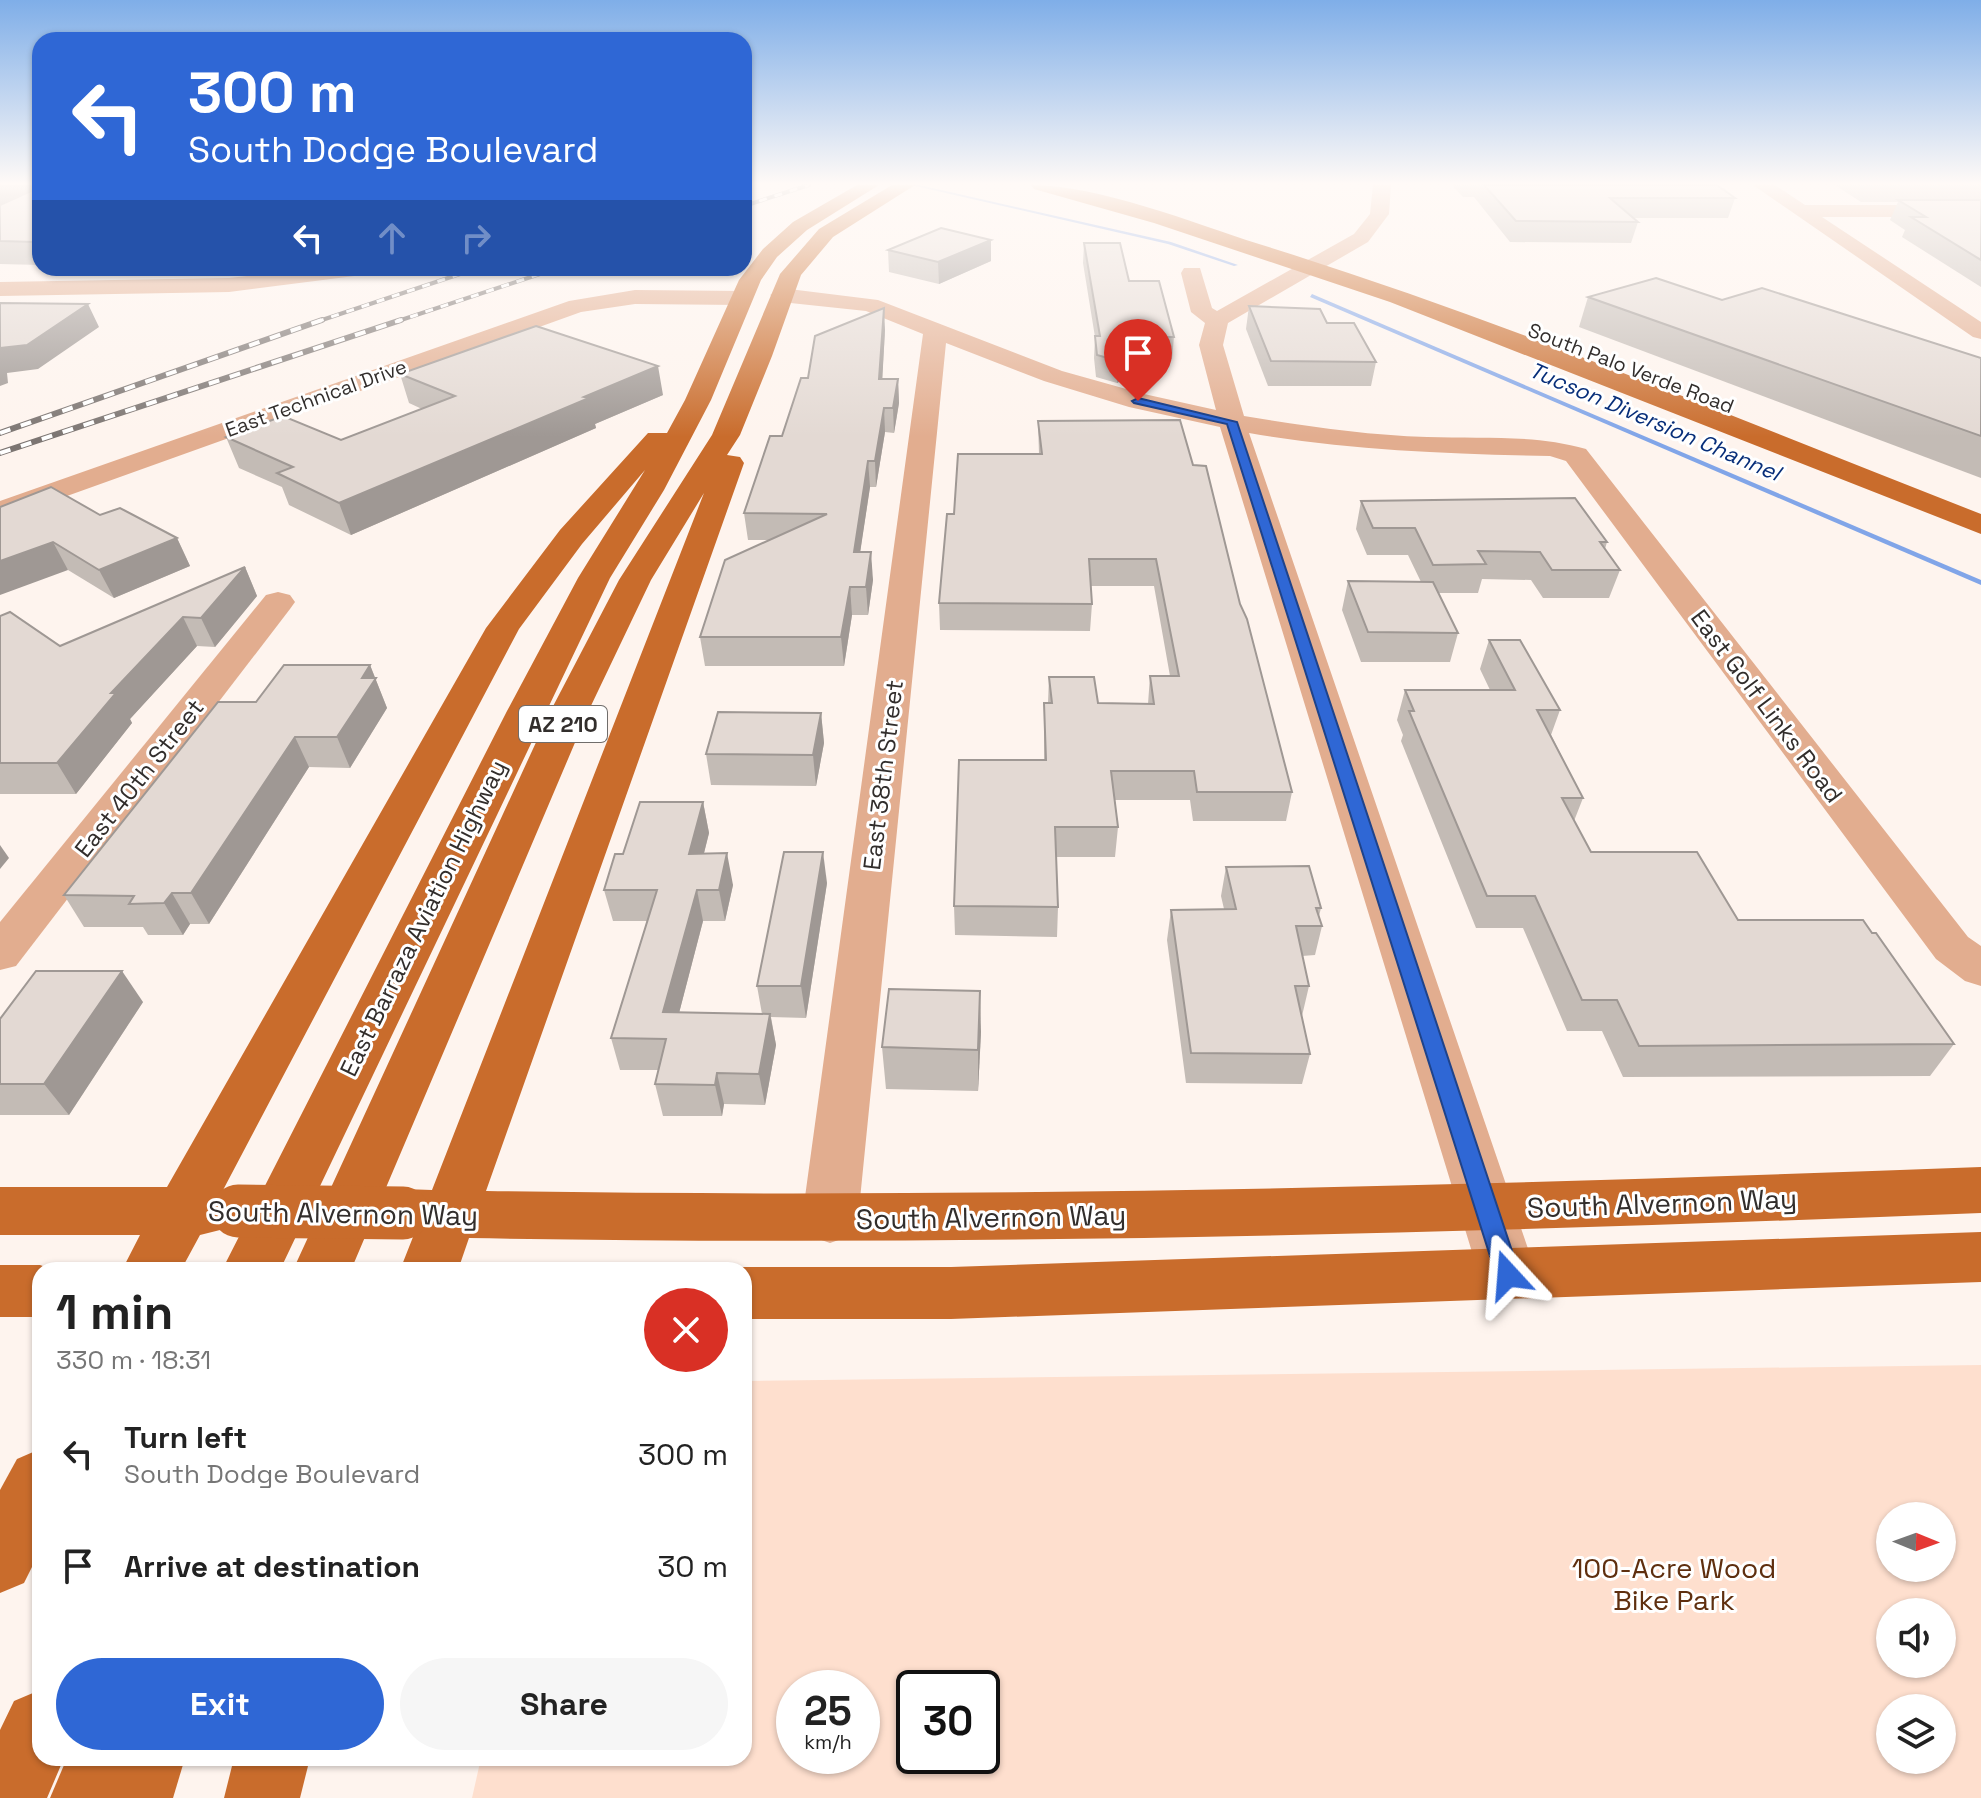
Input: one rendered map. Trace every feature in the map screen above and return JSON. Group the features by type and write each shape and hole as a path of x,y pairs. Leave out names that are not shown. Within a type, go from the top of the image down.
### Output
{"main road":[{"name":"East Barraza Aviation Highway","path":"255,1262 533,698 594,578 671,451 698,400 750,280 758,269"},
{"path":"770,269 763,287 781,295"},
{"name":"East Barraza Aviation Highway","path":"326,1262 569,712 635,580 726,435 760,356 781,295 795,269"},
{"name":"South Palo Verde Road","path":"1340,269 1981,525"},
{"name":"South Palo Verde Road","path":"1344,269 1524,327 1981,504"},
{"path":"155,1262 503,628 605,497 673,423 696,392 716,355"},
{"path":"429,1262 426,1213 728,470 760,356"},
{"name":"South Alvernon Way","path":"0,1211 830,1219 1486,1210 1981,1190"},
{"path":"752,1293 951,1293 1981,1257"},
{"path":"0,1291 32,1291"},
{"path":"0,1559 32,1497"},
{"path":"8,1798 32,1745"},
{"path":"88,1798 102,1766"},
{"path":"135,1798 145,1766"},
{"path":"262,1798 270,1766"}],"street":[{"path":"1306,269 1217,320 1211,345 1232,422 1508,1275"},
{"path":"1887,269 1981,332"},
{"path":"1192,273 1202,312 1217,320"},
{"path":"0,289 229,285 304,276"},
{"path":"781,295 870,305 1053,376 1138,401 1232,422"},
{"name":"East Technical Drive","path":"0,511 577,306 635,297 742,298"},
{"name":"East 38th Street","path":"830,1219 935,332"},
{"name":"East Golf Links Road","path":"1232,422 1327,438 1424,445 1552,448 1576,455 1952,948 1981,969"},
{"name":"East 40th Street","path":"0,954 278,602"}],"green space":[{"name":"100-Acre Wood Bike Park","path":"1981,1365 1981,1798 472,1798 479,1766 752,1766 752,1381"}],"building":[{"path":"1088,269 1126,269 1129,281 1159,281 1174,337 1153,341 1156,351 1136,351 1118,361 1097,355 1095,336 1100,336"},
{"path":"1656,278 1722,300 1762,288 1981,358 1981,436 1588,297"},
{"path":"0,303 88,304 27,345 0,348"},
{"path":"1249,306 1320,309 1327,323 1354,323 1376,362 1271,361"},
{"path":"884,308 879,379 898,379 893,408 884,408 875,461 868,461 854,552 871,552 866,587 850,587 841,637 700,637 725,560 827,514 744,513 770,436 782,436 801,378 808,378 815,336"},
{"path":"536,326 658,366 339,503 277,473 293,467 226,437 283,416 341,440 455,396 400,374"},
{"path":"1180,420 1193,465 1206,466 1292,792 1197,792 1194,771 1111,771 1118,827 1055,827 1058,907 954,906 959,760 1046,760 1044,703 1052,703 1049,677 1094,677 1098,703 1154,704 1150,676 1179,676 1156,559 1089,559 1092,604 939,603 947,514 954,514 958,454 1042,454 1038,421"},
{"path":"51,487 100,515 120,508 177,538 99,570 53,542 0,561 0,507"},
{"path":"1575,498 1607,542 1600,542 1620,570 1552,570 1540,552 1478,551 1486,564 1433,565 1415,528 1373,528 1361,501"},
{"path":"245,567 201,618 183,617 111,693 116,693 57,763 0,763 0,616 10,612 60,646"},
{"path":"1348,581 1433,582 1458,633 1368,632"},
{"path":"1489,640 1520,640 1560,710 1537,710 1583,798 1562,798 1591,852 1697,852 1738,920 1863,920 1872,933 1876,933 1954,1044 1639,1046 1617,1000 1582,1000 1535,896 1487,896 1409,711 1414,711 1405,690 1515,690"},
{"path":"284,665 370,665 362,678 376,678 337,737 295,737 191,893 172,893 164,903 129,904 134,896 64,895 218,702 256,702"},
{"path":"718,712 821,713 813,755 706,754"},
{"path":"640,802 703,802 689,854 727,853 719,890 697,890 663,1012 770,1014 759,1074 717,1073 715,1085 655,1084 666,1039 611,1038 657,890 604,890 615,854 623,854"},
{"path":"784,852 823,852 801,986 757,986"},
{"path":"1309,866 1321,908 1316,908 1322,926 1296,926 1309,986 1295,986 1310,1054 1191,1053 1171,910 1236,909 1226,867"},
{"path":"36,971 122,971 44,1084 0,1084 0,1019"},
{"path":"889,989 980,991 978,1050 882,1047"}],"waterway":[{"name":"Tucson Diversion Channel","path":"1312,296 1981,583"}],"railway":[{"path":"322,320 454,276"},
{"path":"395,322 534,276"},
{"path":"0,433 322,320"},
{"path":"316,322 322,320"},
{"path":"0,453 401,320"}],"route":[{"path":"1138,401 1232,422 1508,1275"}]}
